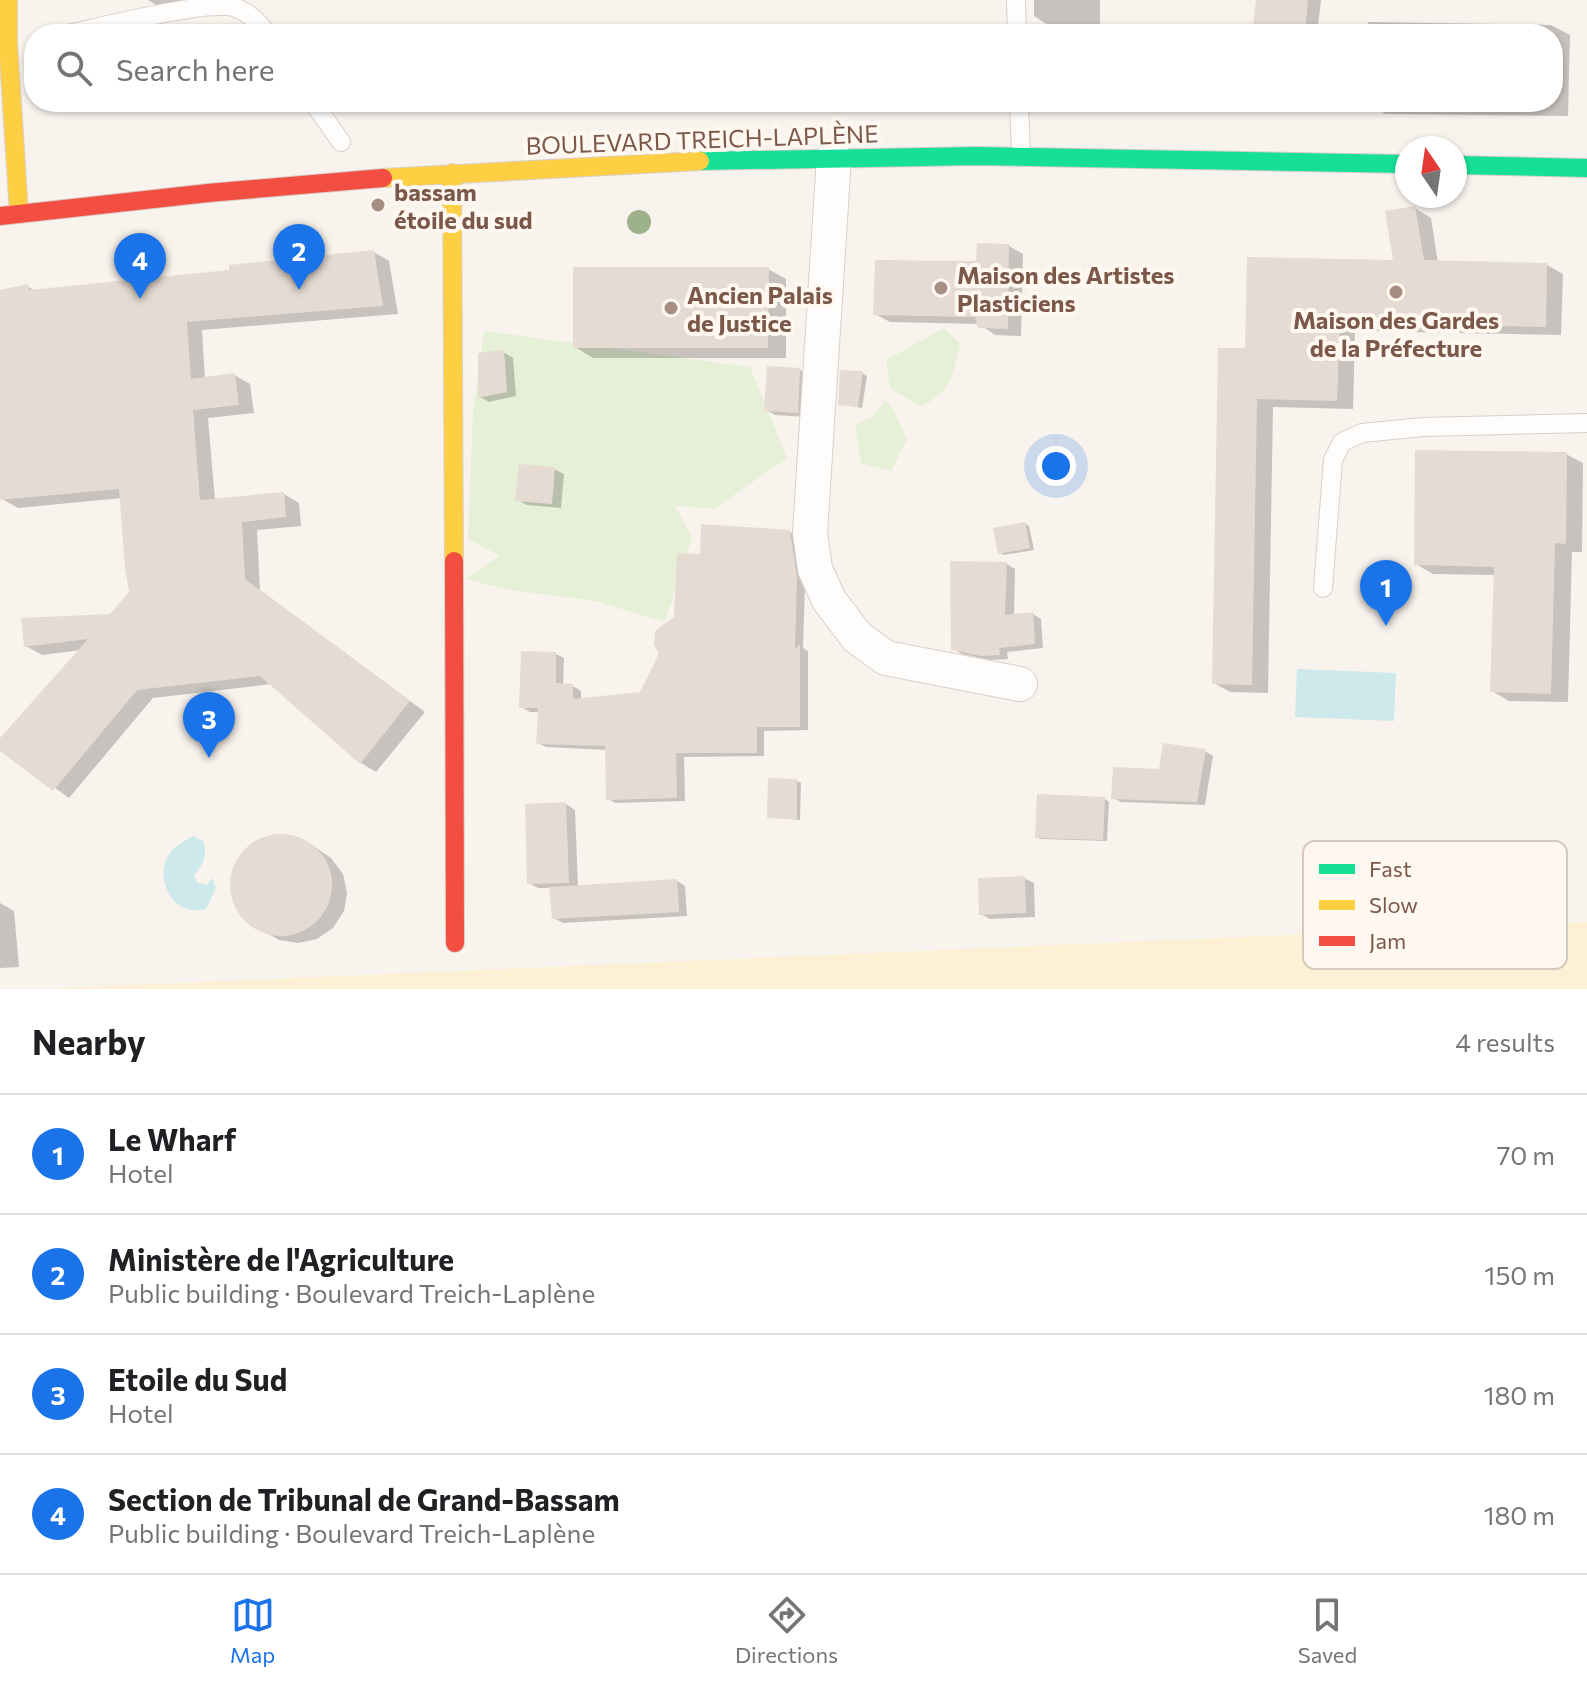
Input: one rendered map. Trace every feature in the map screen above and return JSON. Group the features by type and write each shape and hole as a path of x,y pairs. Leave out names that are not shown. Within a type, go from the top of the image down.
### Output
{"street":[{"path":"8,0 15,41 9,215"},
{"name":"BOULEVARD TREICH-LAPLÈNE","path":"9,215 340,180 673,162 1021,155 1395,164"},
{"path":"834,157 810,533 815,569 829,600 857,637 886,658 1020,684"},
{"path":"1467,165 1587,168"},
{"path":"452,173 455,943"}],"lane":[{"path":"1016,0 1017,24"},
{"path":"115,24 208,4 233,7 260,24"},
{"path":"320,112 341,142"},
{"path":"1019,112 1021,155"},
{"path":"1323,588 1333,460 1342,442 1362,433 1423,427 1587,423"}],"green space":[{"path":"944,328 960,343 953,373 946,388 921,407 890,388 886,360"},
{"path":"484,331 750,367 787,458 714,509 675,506 692,537 665,622 595,601 511,590 465,579 500,556 468,539 473,412"},
{"path":"886,400 907,439 891,471 861,463 855,425 872,417"}],"sand":[{"path":"1587,922 1587,989 41,989 1303,934 1303,969 1567,969 1567,923"}],"water":[{"path":"1297,669 1396,673 1394,721 1295,717"},
{"path":"193,836 203,841 205,851 194,876 197,882 207,885 212,878 216,888 206,909 185,908 177,903 170,896 164,877 164,866 170,852"}],"building":[{"path":"1256,0 1308,0 1306,24 1253,24"},
{"path":"1415,208 1424,260 1547,263 1546,327 1340,323 1337,401 1257,399 1252,685 1212,684 1218,348 1245,348 1247,257 1393,260 1385,211"},
{"name":"Maison des Artistes Plasticiens","path":"977,243 1009,244 1008,329 978,328 975,317 873,315 875,260 976,261"},
{"path":"374,250 383,306 187,322 191,379 235,373 239,405 193,410 200,500 284,492 286,517 242,522 245,579 410,701 360,764 260,676 137,690 53,791 0,751 0,738 88,639 24,647 21,618 110,614 129,592 119,489 0,500 0,290 28,284 29,290 229,270 229,265"},
{"name":"Ancien Palais de Justice","path":"573,267 769,267 768,348 573,348"},
{"path":"504,350 507,392 478,398 478,353"},
{"path":"767,366 800,368 798,413 764,411"},
{"path":"840,370 863,371 858,407 838,405"},
{"path":"1415,450 1567,452 1566,544 1555,543 1551,694 1490,692 1494,567 1414,565"},
{"path":"519,464 555,467 552,504 515,501"},
{"path":"1025,522 1030,548 998,554 993,528"},
{"path":"701,524 790,530 797,578 795,649 800,644 800,727 757,727 757,753 676,753 677,798 606,800 605,746 536,744 538,708 519,708 521,651 556,652 556,683 573,684 573,699 640,692 659,654 654,645 655,631 674,617 677,553 700,554"},
{"path":"950,561 1007,562 1005,615 1033,612 1035,644 999,648 1000,655 981,656 951,650"},
{"path":"1163,743 1206,749 1197,802 1111,799 1113,767 1159,769"},
{"path":"768,778 797,779 797,819 767,818"},
{"path":"1037,794 1105,797 1103,840 1035,838"},
{"path":"566,802 569,883 527,884 525,804"},
{"path":"281,834 301,838 317,849 328,865 332,885 328,905 317,921 301,932 281,936 261,932 245,921 234,905 230,885 234,865 245,849 261,838"},
{"path":"1025,876 1026,913 979,915 978,878"},
{"path":"677,879 679,912 552,919 549,887"}],"traffic: fast":[{"path":"700,161 977,156 1395,164"},
{"path":"1467,165 1587,168"}],"traffic: slow":[{"path":"8,0 19,214"},
{"path":"383,178 700,161"},
{"path":"452,173 454,561"}],"traffic: jam":[{"path":"0,216 383,178"},
{"path":"454,561 455,943"}],"place":[{"name":"bassam étoile du sud","path":"378,205"},
{"name":"Maison des Artistes Plasticiens","path":"941,288"},
{"name":"Ministère de l'Agriculture","path":"299,290"},
{"name":"Maison des Gardes de la Préfecture","path":"1396,292"},
{"name":"Section de Tribunal de Grand-Bassam","path":"140,299"},
{"name":"Ancien Palais de Justice","path":"671,308"},
{"name":"Le Wharf","path":"1386,626"},
{"name":"Etoile du Sud","path":"209,758"}]}
